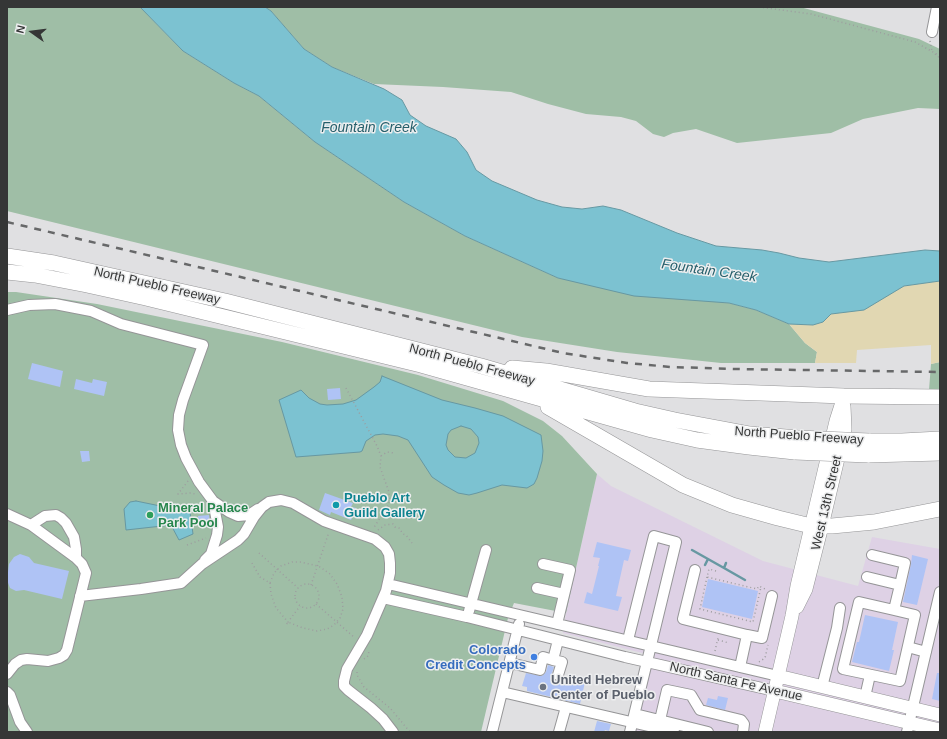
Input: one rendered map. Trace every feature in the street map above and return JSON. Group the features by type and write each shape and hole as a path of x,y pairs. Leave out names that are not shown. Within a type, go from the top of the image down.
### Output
{"highway":[{"path":"7,250 54,263"},
{"name":"North Pueblo Freeway","path":"7,256 54,263 225,301 481,366 635,411 797,445"},
{"name":"North Pueblo Freeway","path":"7,272 35,276 154,300 421,365 652,430 697,440 749,447 797,445 940,453"},
{"path":"7,279 35,276"},
{"path":"481,366 546,371 649,389 844,396 940,397"},
{"path":"523,394 659,472 700,493 732,505 778,518 817,526 832,526 874,522 940,509"},
{"name":"North Pueblo Freeway","path":"869,448 902,441 940,439"}],"main road":[{"name":"West 13th Street","path":"765,732 792,616 797,586 817,526 836,420 844,396"},
{"name":"North Santa Fe Avenue","path":"778,676 940,715"},
{"name":"North Santa Fe Avenue","path":"775,691 908,728 940,730"}],"street":[{"path":"932,32 937,7"},
{"path":"7,310 29,305 55,304 91,311 121,324 203,345 183,400 179,415 178,430 181,445 194,473 213,501 229,512 238,516 249,515 275,500 287,500 313,516 374,539 385,547 389,554 390,563 388,584 362,644 344,676 344,686 383,719 393,732"},
{"path":"202,564 211,554 217,536 218,527 213,501"},
{"path":"80,596 141,589 181,582 202,564 238,540 262,507"},
{"path":"7,514 31,525 76,558 82,564 86,573 67,650 64,655 48,661 22,660 15,664 7,674"},
{"path":"31,525 45,516 56,515 62,518 74,538 76,558"},
{"path":"628,640 654,536 676,542 633,723"},
{"path":"467,617 486,550"},
{"path":"872,555 905,562 894,610"},
{"path":"543,564 570,570 557,624"},
{"path":"695,570 683,619 762,638 772,596"},
{"path":"867,577 900,585"},
{"name":"North Santa Fe Avenue","path":"388,584 652,646 741,662 778,676"},
{"path":"537,588 564,594"},
{"path":"908,728 940,592"},
{"name":"North Santa Fe Avenue","path":"383,598 775,691"},
{"path":"859,602 894,610 915,615 900,681 843,668 859,602"},
{"path":"822,687 837,628 840,608"},
{"path":"492,732 521,616"},
{"path":"837,628 852,630"},
{"path":"741,662 747,634"},
{"path":"554,660 558,640"},
{"path":"908,647 926,652"},
{"path":"510,663 540,670 543,657 562,662 558,675"},
{"path":"865,697 870,675"},
{"path":"660,720 667,690 691,695 700,710 741,720 744,724 743,732"},
{"path":"7,692 10,695 20,722 27,732"},
{"path":"502,692 674,732"},
{"path":"560,732 566,707"},
{"path":"633,723 660,720 708,732"}],"path":[{"path":"759,7 811,14 914,42 940,57"},
{"path":"346,388 381,456 380,467 388,488 390,500 370,533"},
{"path":"381,456 387,452 394,453"},
{"path":"194,473 178,494 195,494"},
{"path":"311,585 332,524"},
{"path":"373,532 385,525 393,524 395,527 399,528 412,544"},
{"path":"188,545 211,536"},
{"path":"259,553 298,588"},
{"path":"300,562 317,566 330,574 334,579 340,590 343,609 340,618 330,628 317,631 303,628 288,622 276,608 271,594 270,583 277,570 286,564 300,562"},
{"path":"252,563 260,577 270,583"},
{"path":"716,570 709,569 700,609 753,622 761,587"},
{"path":"707,578 757,589 759,586 761,587"},
{"path":"305,584 311,585 316,588 318,592 318,600 316,604 307,608 300,606 295,599 298,588 305,584"},
{"path":"761,587 773,594 772,596"},
{"path":"316,604 370,650 368,656 360,662"},
{"path":"286,625 300,606"},
{"path":"715,651 721,628"},
{"path":"718,640 729,643"},
{"path":"741,662 760,662 765,658 769,643"},
{"path":"357,670 357,676 364,687 390,708 410,732"}],"shaded area":[{"path":"597,474 611,486 763,561 858,586 872,537 940,549 940,732 629,732 646,654 563,633 566,613"}],"green space":[{"path":"7,7 140,7 183,51 234,83 259,96 315,142 404,202 465,236 558,278 729,303 756,310 789,324 805,343 817,352 815,363 721,363 617,352 522,337 7,211"},
{"path":"265,7 800,7 919,39 940,49 940,109 918,108 863,119 831,133 737,143 696,129 673,133 664,137 653,134 636,121 621,117 586,114 511,92 374,84 332,67 304,49 271,11"},
{"path":"7,292 97,304 282,342 418,375 503,401 543,421 562,436 597,474 566,613 514,603 508,618 481,732 7,732"},
{"path":"940,362 940,390 929,390 931,364"}],"sand":[{"path":"940,281 940,362 931,364 931,345 857,350 856,363 815,363 817,352 805,343 789,324 813,325 823,322 830,314 845,312 904,286"}],"water":[{"name":"Fountain Creek","path":"140,7 265,7 271,11 304,49 332,67 384,89 402,100 410,115 426,126 456,139 467,152 476,170 492,181 537,200 562,207 582,209 603,206 621,210 677,233 716,246 762,250 799,258 829,262 925,250 940,251 940,281 904,286 864,310 831,314 823,322 813,325 789,324 756,310 729,303 634,296 558,278 465,236 404,202 315,142 259,96 234,83 183,51"},
{"path":"382,376 442,400 503,416 541,435 543,451 542,461 534,484 527,488 502,485 469,495 458,493 432,477 408,440 398,436 383,434 375,435 366,441 362,451 360,452 296,457 279,400 301,390 309,398 320,404 343,404 356,400 380,382","holes":["461,426 471,429 478,437 479,443 475,453 466,458 455,457 448,450 446,445 448,434 451,430"]},
{"path":"136,501 170,508 189,505 193,534 179,540 171,525 126,530 124,509 130,502"}],"building":[{"path":"32,363 63,371 60,387 28,379"},
{"path":"76,379 92,383 93,379 107,382 104,396 74,389"},
{"path":"340,388 341,399 328,400 327,389"},
{"path":"80,451 89,451 90,461 82,462"},
{"name":"Pueblo Art Guild Gallery","path":"325,493 353,503 351,507 356,508 351,520 331,512 330,515 319,510"},
{"path":"209,515 210,526 199,527 198,516"},
{"path":"597,542 631,550 628,561 624,560 616,596 622,597 618,611 584,603 587,592 592,594 599,566 600,558 593,557"},
{"path":"20,554 29,557 34,563 69,571 62,599 24,590 16,591 10,588 7,580 9,564 14,557"},
{"path":"912,555 928,559 917,605 903,602"},
{"path":"708,579 758,591 752,619 702,607"},
{"path":"865,615 898,622 889,671 852,662 857,642 859,642"},
{"path":"548,665 554,667 552,673 553,681 570,685 573,675 586,678 580,704 527,691 527,687 522,686 526,673 542,676 546,672"},
{"path":"937,673 940,673 940,701 932,699"},
{"path":"718,696 728,698 725,710 706,705 708,698 717,700"},
{"path":"597,721 611,724 609,731 605,730 604,732 594,732"}],"waterway":[{"path":"692,550 724,568 726,563"},
{"path":"705,565 708,559"},
{"path":"724,568 745,580"}],"railway":[{"path":"7,222 563,353 627,363 671,367 940,372"}],"place":[{"name":"Pueblo Art Guild Gallery","path":"336,505"},
{"name":"Mineral Palace Park Pool","path":"150,515"},
{"name":"Colorado Credit Concepts","path":"534,657"},
{"name":"United Hebrew Center of Pueblo","path":"543,687"}]}
